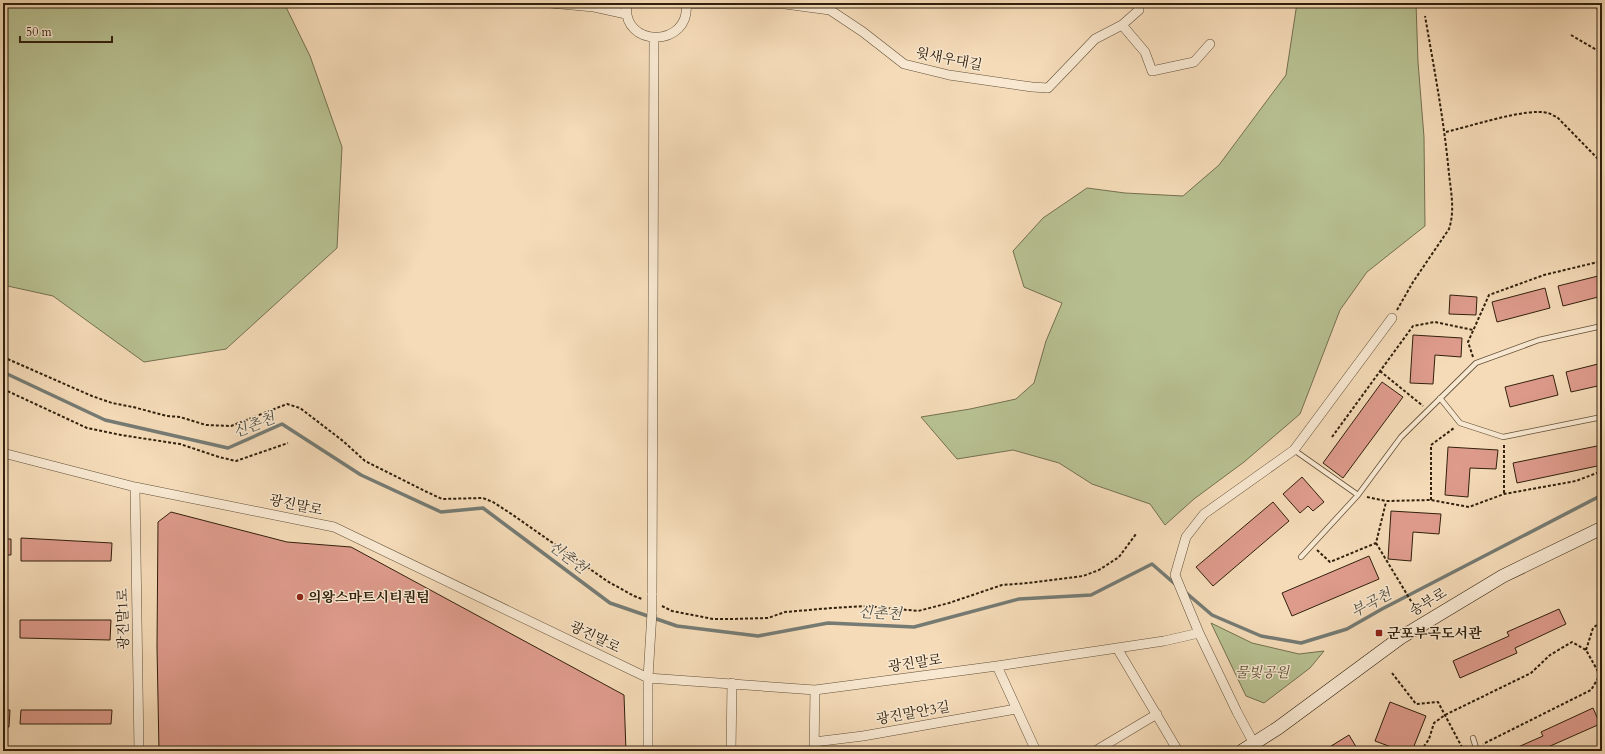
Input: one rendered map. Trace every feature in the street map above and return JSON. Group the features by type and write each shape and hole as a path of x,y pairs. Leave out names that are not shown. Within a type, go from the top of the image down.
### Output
{"street":[{"path":"550,3 594,7 626,14"},
{"path":"594,7 612,3"},
{"path":"627,3 626,14 636,31 644,36 654,38 664,37 673,33 680,27 685,18 686,4"},
{"name":"윗새우대길","path":"686,4 785,4 830,10 863,32 904,64 949,75 1048,88 1095,39 1122,25 1139,10 1137,3"},
{"path":"1122,25 1144,52 1152,71 1194,62 1210,44"},
{"path":"648,751 648,678 651,626 654,38"},
{"path":"1255,747 1199,633 1175,575 1186,538 1204,514 1294,450 1392,318"},
{"name":"광진말로","path":"3,453 135,486 334,527 648,678 815,690 997,666 1164,641 1199,633"},
{"name":"광진말1로","path":"135,486 139,751"},
{"name":"송부로","path":"1242,751 1255,747 1278,728 1400,638 1503,576 1602,528"},
{"path":"1117,648 1178,751"},
{"path":"997,666 1036,751"},
{"path":"731,751 732,683"},
{"path":"814,747 815,690"},
{"name":"광진말안3길","path":"814,747 863,736 1016,709"},
{"path":"1095,751 1157,714"}],"lane":[{"path":"1301,557 1358,495 1401,437 1476,363 1539,340 1602,326"},
{"path":"1440,398 1460,423 1503,437 1602,417"},
{"path":"1294,450 1358,495"},
{"path":"1473,738 1476,749"}],"path":[{"path":"1392,318 1413,282 1449,229 1451,223 1452,207 1445,132 1425,16"},
{"path":"1571,36 1602,53"},
{"path":"1445,132 1524,113 1549,113 1557,117 1602,163"},
{"path":"1476,363 1468,342 1490,295 1544,275 1602,261"},
{"path":"1332,437 1413,326 1435,322 1473,330"},
{"path":"3,357 92,396 112,403 166,416 180,417 206,425 231,426 287,404 300,408 365,460 442,499 484,498 493,502 607,581 634,596 650,598"},
{"path":"1380,371 1428,410"},
{"path":"3,389 87,428 180,444 219,457 236,460 288,442"},
{"path":"1431,500 1431,445 1460,423"},
{"path":"1503,437 1504,494"},
{"path":"1358,495 1386,501 1431,500 1469,507 1504,494 1576,481 1602,471"},
{"path":"1386,501 1376,543 1417,611"},
{"path":"660,606 713,619 768,618 785,612 867,606 918,611 1002,585 1049,581 1083,576 1099,570 1119,557 1136,534"},
{"path":"1312,546 1330,562 1376,543"},
{"path":"1586,650 1593,628 1602,621"},
{"path":"1421,751 1429,739 1434,723 1445,715 1531,673 1550,655 1572,642 1586,650 1601,675 1591,690 1476,749"},
{"path":"1392,673 1416,704 1438,702 1464,751"},
{"path":"1598,751 1602,749"}],"green space":[{"path":"3,3 284,3 310,56 342,147 337,248 226,349 144,362 53,296 3,285"},
{"path":"1297,3 1416,3 1418,62 1424,137 1425,226 1367,272 1340,310 1300,414 1244,462 1194,499 1165,525 1150,504 1092,484 1059,463 1013,450 957,459 921,417 970,409 1016,399 1034,383 1046,341 1062,303 1024,287 1013,251 1043,218 1087,188 1125,193 1183,196 1219,165 1286,75"},
{"name":"물빛공원","path":"1211,623 1252,643 1299,654 1324,651 1310,668 1264,703 1246,696"}],"building":[{"path":"1596,3 1602,3 1602,33"},
{"path":"1602,275 1602,296 1563,306 1558,286"},
{"path":"1545,288 1550,308 1497,322 1492,302"},
{"path":"1450,295 1477,297 1476,315 1449,314"},
{"path":"1413,335 1462,338 1461,357 1435,355 1433,384 1410,383"},
{"path":"1602,363 1602,385 1571,392 1566,372"},
{"path":"1553,375 1558,395 1510,407 1505,387"},
{"path":"1382,382 1403,397 1343,478 1323,463"},
{"path":"1602,445 1602,465 1517,483 1513,463"},
{"path":"1448,447 1498,450 1496,469 1470,468 1468,497 1445,495"},
{"path":"1302,477 1324,502 1313,511 1308,506 1300,513 1283,494"},
{"path":"1273,502 1289,521 1213,586 1196,567"},
{"path":"1391,511 1441,514 1439,534 1413,532 1411,561 1388,559"},
{"name":"의왕스마트시티퀀텀","path":"171,512 287,542 351,547 624,695 626,751 159,751 157,647 158,522"},
{"path":"21,538 112,543 111,561 21,561"},
{"path":"3,539 11,539 11,555 3,555"},
{"path":"1369,556 1379,579 1292,616 1282,593"},
{"path":"1559,609 1566,624 1515,648 1517,653 1460,678 1453,661 1509,636 1507,632"},
{"path":"20,620 111,620 110,640 20,638"},
{"path":"1390,702 1426,716 1412,751 1402,751 1375,741"},
{"path":"1593,708 1600,724 1548,747 1550,751 1509,751 1543,736 1541,732"},
{"path":"3,710 10,710 9,727 3,727"},
{"path":"21,710 112,710 111,724 20,724"},
{"path":"1349,735 1358,750 1323,751"}],"waterway":[{"name":"신촌천","path":"3,372 105,420 228,448 282,424 361,475 441,512 483,508 610,603 677,626 758,636 828,623 914,627 1019,599 1091,595 1152,564 1175,584"},
{"name":"부곡천","path":"1184,591 1212,615 1261,636 1301,643 1347,629 1382,609 1602,495"}],"place":[{"name":"의왕스마트시티퀀텀","path":"300,597"},
{"name":"군포부곡도서관","path":"1379,633"}]}
